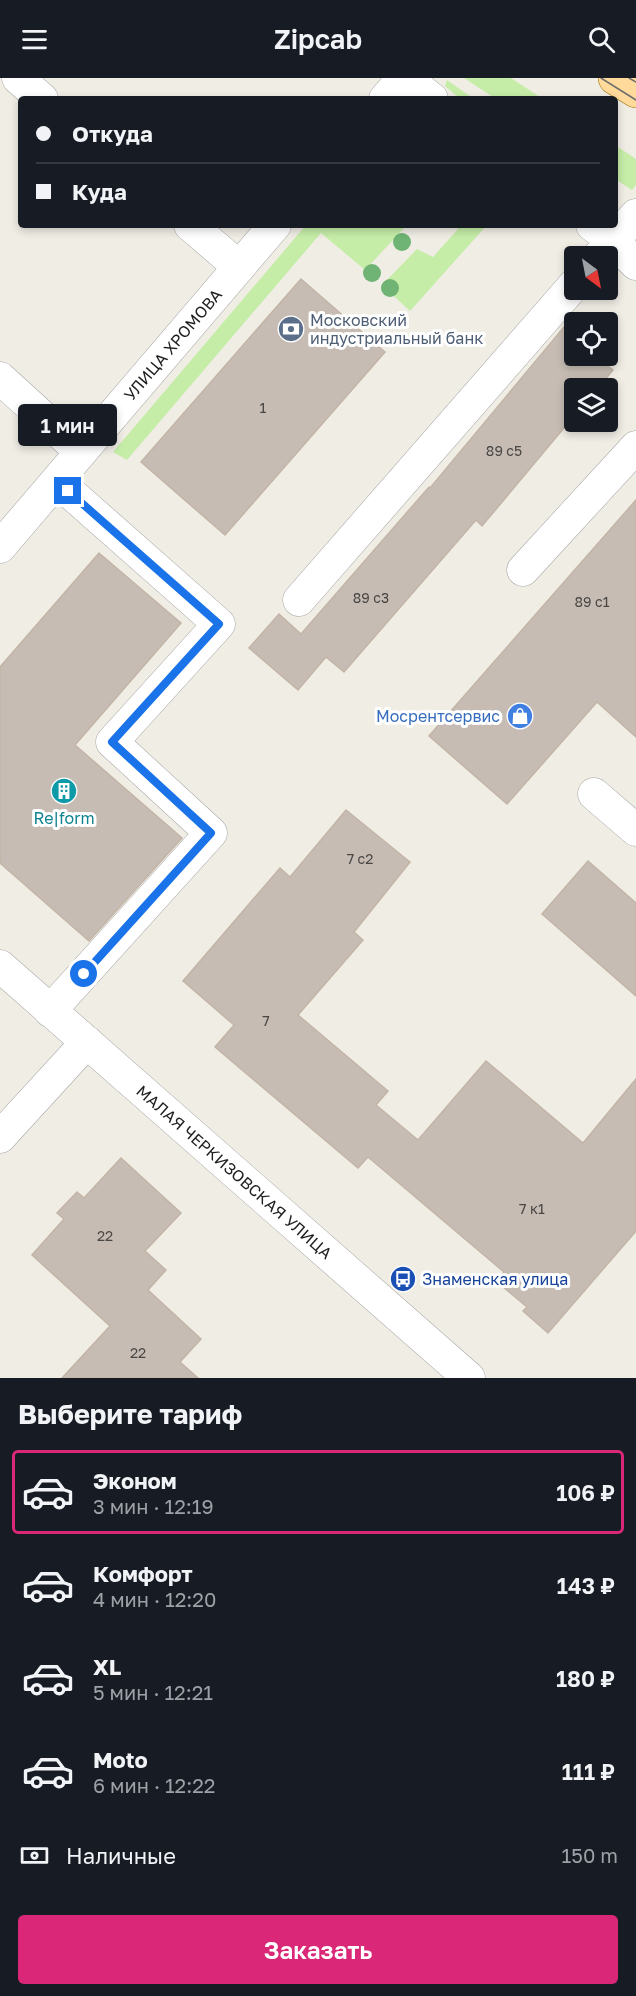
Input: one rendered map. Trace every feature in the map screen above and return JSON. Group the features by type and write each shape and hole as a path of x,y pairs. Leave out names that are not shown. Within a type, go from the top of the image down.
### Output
{"main road":[{"path":"615,78 636,91"}],"street":[{"path":"18,78 39,96"},
{"path":"388,96 404,78 428,96"},
{"path":"636,216 601,241 636,264"},
{"path":"194,228 239,267"},
{"name":"УЛИЦА ХРОМОВА","path":"0,547 272,228"},
{"path":"299,600 564,296"},
{"path":"0,378 81,452"},
{"path":"523,570 636,447"},
{"path":"50,1011 211,833 112,742 219,624 57,481"},
{"path":"594,794 636,830"},
{"name":"МАЛАЯ ЧЕРКИЗОВСКАЯ УЛИЦА","path":"0,966 469,1378"},
{"path":"0,1137 87,1042"}],"green space":[{"path":"464,78 511,78 538,96 491,96"},
{"path":"447,80 470,96 457,96 445,86"},
{"path":"618,147 636,159 636,185 632,190 618,181"},
{"path":"303,228 404,228 365,270 321,233 127,460 113,452"},
{"path":"484,228 410,311 382,285 417,249 433,257 458,229"}],"building":[{"path":"301,279 385,352 225,535 141,462"},
{"path":"564,327 564,366 608,366 613,370 606,378 564,378 564,428 482,526 476,520 344,672 326,657 298,690 249,648 279,614 301,634 430,488"},
{"path":"636,500 636,737 597,702 507,804 429,736"},
{"name":"Re|form","path":"99,553 181,623 75,745 182,838 89,941 0,863 0,667"},
{"path":"346,810 410,862 354,932 363,940 298,1015 388,1091 376,1105 418,1140 486,1061 583,1143 636,1079 636,1231 548,1333 523,1311 527,1307 496,1281 504,1272 368,1157 358,1168 215,1047 234,1025 183,981 280,868 290,877"},
{"path":"588,861 636,903 636,996 542,914"},
{"path":"121,1158 181,1213 145,1251 166,1270 148,1290 201,1339 180,1362 198,1378 62,1378 110,1326 32,1255 64,1219 57,1213 77,1192 84,1198"}],"tram line":[{"path":"601,78 636,100"},
{"path":"629,78 636,82"}],"place":[{"name":"Московский индустриальный банк","path":"291,329"},
{"name":"Мосрентсервис","path":"520,716"},
{"name":"Re|form","path":"64,791"},
{"name":"Знаменская улица","path":"403,1279"}],"route":[{"path":"68,491 219,624 112,742 211,833 84,974"}]}
